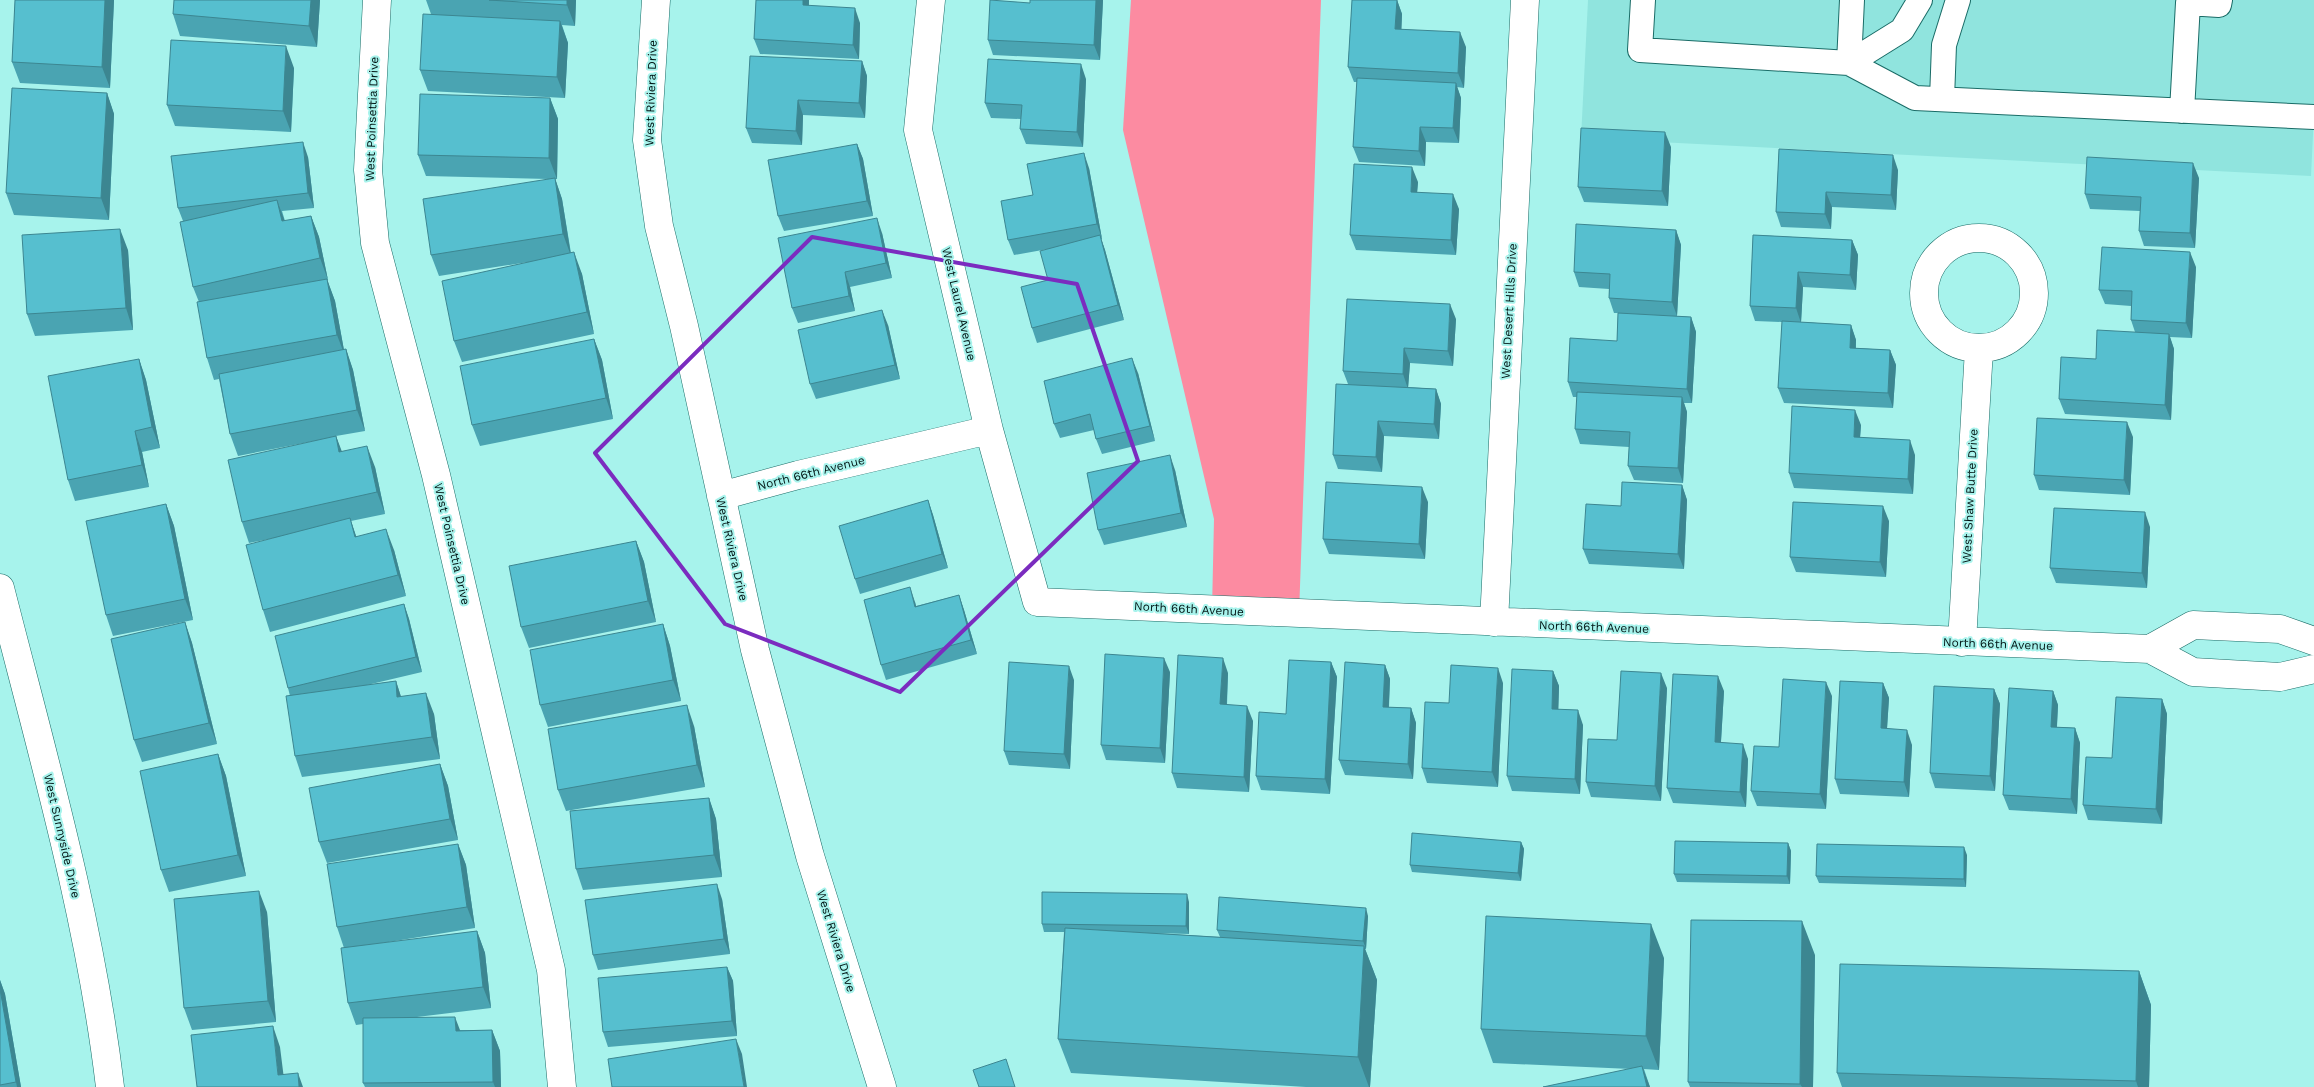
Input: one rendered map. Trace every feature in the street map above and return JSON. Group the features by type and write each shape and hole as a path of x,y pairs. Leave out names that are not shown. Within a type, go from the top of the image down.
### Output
{"street":[{"name":"West Poinsettia Drive","path":"377,0 368,170 375,243 436,474 551,970 562,1087"},
{"name":"West Riviera Drive","path":"656,0 648,149 659,226 684,326 755,650 810,856 882,1087"},
{"name":"West Laurel Avenue","path":"930,0 918,130 989,430 1038,602"},
{"name":"West Desert Hills Drive","path":"1494,622 1525,0"},
{"path":"1971,238 1989,238 2006,245 2020,256 2030,271 2034,289 2032,307 2025,324 2013,337 1996,346 1978,349 1960,345 1945,336 1933,323 1926,306 1924,288 1929,270 1939,255 1953,244 1971,238"},
{"name":"West Shaw Butte Drive","path":"1962,642 1978,349"},
{"name":"North 66th Avenue","path":"720,496 989,430"},
{"name":"West Sunnyside Drive","path":"0,588 61,825 92,973 110,1087"},
{"name":"North 66th Avenue","path":"1038,602 2150,649 2192,672 2280,676 2314,669"},
{"path":"2150,649 2193,625 2280,629 2314,642"}],"lane":[{"path":"1643,0 1640,50 1849,64 1915,98 2314,117"},
{"path":"1849,64 1852,0"},
{"path":"1849,64 1902,30 1920,0"},
{"path":"1942,99 1944,45 1958,0"},
{"path":"2182,111 2188,4 2219,5 2220,0"}],"highlighted area":[{"path":"812,237 1077,284 1138,461 900,692 725,624 595,453"}],"shaded area":[{"path":"1131,0 1321,0 1299,614 1212,610 1214,519 1123,130"},
{"path":"1588,0 2314,0 2314,114 2311,176 1581,138"}],"building":[{"path":"15,0 105,0 102,67 12,62"},
{"path":"174,0 311,0 309,26 173,14"},
{"path":"489,0 567,0 567,5"},
{"path":"756,0 803,0 803,5 855,8 853,45 754,39"},
{"path":"990,0 1030,3 1030,0 1096,0 1094,45 988,40"},
{"path":"1352,0 1397,0 1395,29 1460,32 1458,73 1348,67"},
{"path":"423,14 560,21 557,77 420,70"},
{"path":"171,40 286,46 283,111 167,105"},
{"path":"750,56 862,61 859,103 798,100 796,131 746,128"},
{"path":"988,59 1081,64 1077,132 1020,129 1022,105 985,103"},
{"path":"1357,78 1456,83 1453,128 1420,127 1419,151 1353,147"},
{"path":"12,88 107,93 101,198 6,193"},
{"path":"420,94 550,98 549,158 418,155"},
{"path":"1581,128 1665,132 1662,191 1578,187"},
{"path":"303,142 308,193 178,208 171,156"},
{"path":"857,144 867,201 778,216 768,160"},
{"path":"1779,149 1893,155 1891,195 1826,192 1825,214 1776,212"},
{"path":"1084,153 1097,224 1008,240 1001,201 1033,195 1027,164"},
{"path":"2087,157 2193,163 2190,233 2139,231 2141,197 2085,194"},
{"path":"1354,164 1412,167 1411,192 1453,194 1451,240 1350,235"},
{"path":"555,178 563,234 431,255 423,199"},
{"path":"277,200 282,221 311,216 320,258 193,287 180,222"},
{"path":"877,218 886,263 845,272 849,296 792,308 778,238"},
{"path":"1576,224 1676,230 1672,302 1609,298 1610,274 1574,272"},
{"path":"120,229 126,308 27,314 22,235"},
{"path":"1100,235 1118,305 1032,328 1021,287 1048,280 1040,251"},
{"path":"1753,235 1852,240 1850,275 1798,272 1796,308 1750,306"},
{"path":"2102,247 2190,252 2186,323 2131,320 2132,291 2099,290"},
{"path":"574,252 587,312 454,341 442,281"},
{"path":"327,279 337,335 207,358 197,302"},
{"path":"1347,299 1450,304 1448,351 1404,348 1403,374 1343,371"},
{"path":"882,310 895,365 810,384 798,330"},
{"path":"1618,313 1691,317 1687,389 1568,382 1570,338 1617,341"},
{"path":"1782,321 1851,325 1850,348 1890,350 1888,393 1778,388"},
{"path":"2097,330 2169,334 2165,405 2059,399 2061,357 2096,359"},
{"path":"594,339 606,398 472,425 460,366"},
{"path":"346,349 357,410 230,434 219,374"},
{"path":"1132,358 1150,426 1096,439 1090,414 1054,424 1044,381"},
{"path":"139,359 152,427 135,431 142,465 68,480 48,376"},
{"path":"1336,384 1436,389 1434,424 1378,421 1376,457 1333,455"},
{"path":"1577,392 1682,397 1678,468 1628,466 1630,432 1575,429"},
{"path":"1792,406 1855,410 1854,437 1910,440 1908,479 1789,473"},
{"path":"2037,418 2127,422 2124,480 2034,475"},
{"path":"336,436 339,452 367,446 377,492 242,522 228,460"},
{"path":"1170,455 1181,513 1098,530 1087,473"},
{"path":"1326,482 1422,487 1419,544 1323,539"},
{"path":"1622,482 1682,485 1678,554 1583,549 1586,504 1621,506"},
{"path":"928,500 942,554 855,579 839,526"},
{"path":"1793,502 1883,506 1880,562 1790,557"},
{"path":"166,504 185,599 106,615 86,521"},
{"path":"2054,508 2145,512 2142,573 2050,568"},
{"path":"350,518 355,537 386,529 398,575 263,610 246,545"},
{"path":"636,541 648,601 521,627 509,566"},
{"path":"910,587 915,607 959,595 971,640 881,665 864,600"},
{"path":"404,604 416,657 288,688 275,636"},
{"path":"185,622 209,723 134,740 111,639"},
{"path":"663,624 673,680 540,705 530,650"},
{"path":"1105,654 1164,658 1160,748 1101,745"},
{"path":"1178,655 1223,658 1220,704 1247,706 1244,777 1172,773"},
{"path":"1289,660 1331,662 1325,779 1256,776 1259,712 1286,714"},
{"path":"1009,662 1069,666 1064,754 1004,751"},
{"path":"1345,662 1385,665 1383,707 1411,708 1408,764 1339,760"},
{"path":"1451,665 1498,668 1492,772 1422,768 1425,702 1449,703"},
{"path":"1512,669 1553,671 1552,709 1578,710 1575,779 1507,776"},
{"path":"1621,671 1661,673 1655,786 1586,782 1588,739 1617,740"},
{"path":"1673,674 1718,676 1715,742 1743,744 1740,792 1667,788"},
{"path":"1783,679 1826,682 1820,794 1751,791 1754,746 1779,747"},
{"path":"396,681 397,697 426,693 432,737 295,756 286,696"},
{"path":"1840,681 1883,683 1881,728 1907,730 1904,782 1835,779"},
{"path":"1934,686 1994,689 1990,776 1930,773"},
{"path":"2009,688 2053,691 2051,727 2075,728 2071,799 2003,795"},
{"path":"2116,697 2162,699 2156,809 2083,805 2086,757 2112,758"},
{"path":"687,705 697,765 558,790 548,729"},
{"path":"218,754 238,855 161,870 140,771"},
{"path":"440,764 450,819 319,842 309,788"},
{"path":"709,798 714,855 576,869 570,811"},
{"path":"1412,833 1521,842 1518,873 1410,865"},
{"path":"1675,841 1788,843 1787,876 1674,874"},
{"path":"458,844 467,907 337,927 327,864"},
{"path":"1817,844 1964,847 1964,879 1816,876"},
{"path":"717,884 724,939 593,955 585,900"},
{"path":"259,891 268,1001 184,1008 174,899"},
{"path":"1042,892 1187,894 1186,926 1042,924"},
{"path":"1219,897 1366,908 1363,941 1217,930"},
{"path":"1486,916 1651,924 1646,1036 1481,1029"},
{"path":"1691,920 1802,921 1800,1084 1688,1082"},
{"path":"1065,928 1364,946 1358,1057 1058,1039"},
{"path":"477,931 483,987 348,1003 341,948"},
{"path":"1840,964 2139,971 2136,1081 1837,1073"},
{"path":"727,967 732,1021 603,1032 598,978"},
{"path":"0,989 16,1082 0,1085"},
{"path":"455,1017 456,1031 492,1030 493,1082 363,1083 363,1018"},
{"path":"273,1026 278,1075 298,1073 299,1087 197,1087 191,1035"},
{"path":"736,1039 744,1087 612,1087 608,1059"},
{"path":"1006,1059 1015,1087 979,1087 973,1070"},
{"path":"1642,1066 1647,1087 1543,1087"}]}
